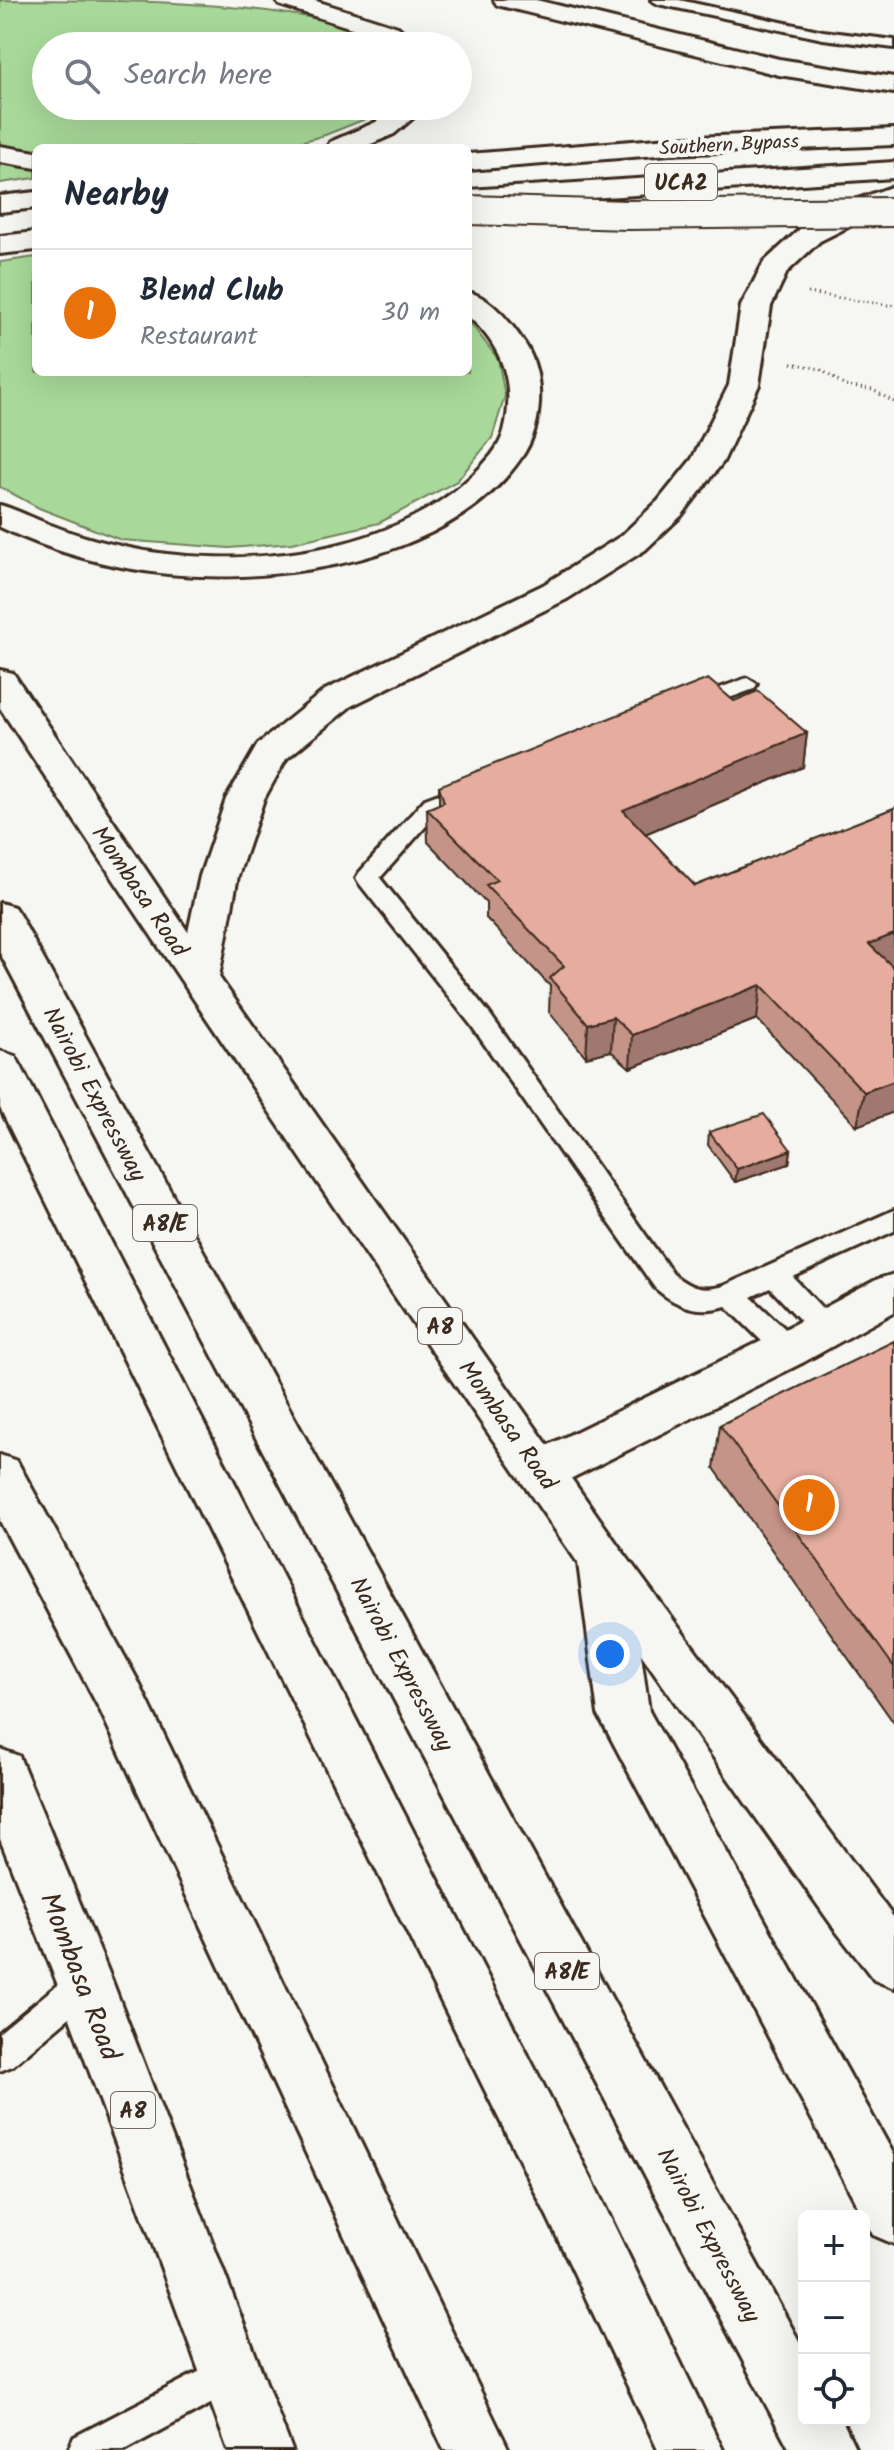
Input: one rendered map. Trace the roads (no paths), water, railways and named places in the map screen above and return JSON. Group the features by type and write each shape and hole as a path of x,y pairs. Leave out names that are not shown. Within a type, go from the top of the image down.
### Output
{"main road":[{"path":"288,0 389,32"},
{"path":"506,0 779,67 894,85"},
{"path":"349,144 396,120"},
{"name":"Southern Bypass","path":"472,162 670,146 894,137"},
{"path":"0,154 32,159"},
{"name":"Southern Bypass","path":"472,198 894,170"},
{"path":"199,978 219,876 245,799 271,752 338,698 555,592 633,543 670,508 707,462 744,385 756,306 774,268 810,235 859,208 894,194"},
{"path":"0,204 32,200"},
{"path":"472,210 628,215 894,212"},
{"path":"0,245 32,241"},
{"path":"0,515 84,547 167,564 228,566 299,560 413,529 460,506 486,483 517,444 522,418 522,370 498,326 472,304"},
{"name":"Mombasa Road","path":"0,681 199,978 603,1563 855,1913 894,1961"},
{"name":"Nairobi Expressway","path":"0,916 798,2402"},
{"path":"0,1066 570,2199 691,2450"},
{"path":"541,1471 806,1339 894,1291"},
{"path":"0,1475 119,1695 477,2450"},
{"path":"603,1563 624,1714 894,2214"},
{"name":"Mombasa Road","path":"0,1773 85,1983 260,2450"},
{"path":"811,2426 824,2450"}],"lane":[{"path":"662,1 823,35 894,44"},
{"path":"673,713 747,684"},
{"path":"493,781 433,804 367,878 480,1019 664,1281 680,1295 703,1303 731,1294 894,1220"},
{"path":"774,1275 806,1339"},
{"path":"731,1294 806,1339"},
{"path":"0,2054 85,1983"},
{"path":"87,2450 231,2373"}],"place":[{"name":"Blend Club","path":"809,1505"}]}
